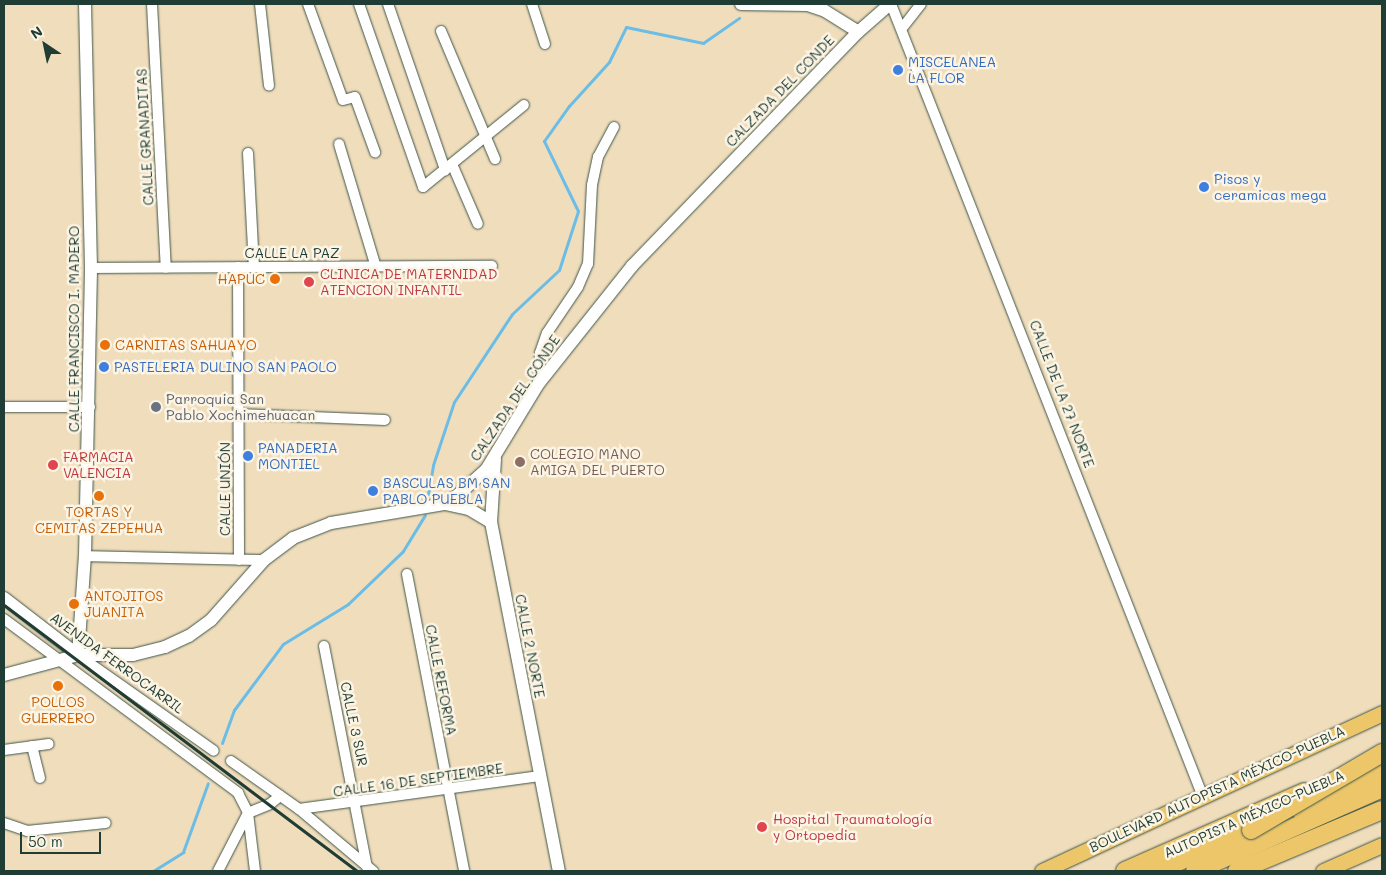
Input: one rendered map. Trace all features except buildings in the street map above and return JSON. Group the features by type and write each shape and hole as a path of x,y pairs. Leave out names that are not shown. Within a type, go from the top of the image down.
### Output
{"highway":[{"path":"1250,830 1382,755"},
{"name":"AUTOPISTA MÉXICO-PUEBLA","path":"1125,871 1382,755"},
{"path":"1157,871 1382,772"},
{"path":"1195,871 1382,788"},
{"path":"1210,871 1382,795"},
{"path":"1237,871 1382,810"}],"main road":[{"name":"BOULEVARD AUTOPISTA MÉXICO-PUEBLA","path":"1047,868 1382,713"},
{"path":"1324,871 1382,845"}],"street":[{"name":"CALLE FRANCISCO I. MADERO","path":"78,655 85,556 92,268 85,4"},
{"name":"CALLE GRANADITAS","path":"152,4 166,268"},
{"path":"260,4 269,86"},
{"path":"308,4 342,100 355,96 374,152"},
{"path":"359,4 423,187 524,105"},
{"path":"388,4 448,167 478,224"},
{"path":"532,4 545,44"},
{"path":"742,4 808,5 825,11 858,32"},
{"name":"CALZADA DEL CONDE","path":"4,675 78,655 133,655 166,647 190,636 211,620 264,560 293,538 312,528 445,504 480,476 495,458 539,383 632,266 858,32 890,4"},
{"name":"CALLE DE LA 27 NORTE","path":"890,4 902,27 1203,797"},
{"path":"902,27 921,4"},
{"path":"440,31 495,159"},
{"path":"539,383 540,354 547,333 578,286 588,264 592,185 598,157 614,127"},
{"path":"339,144 376,267"},
{"path":"248,153 254,266"},
{"name":"CALLE LA PAZ","path":"92,268 492,266"},
{"name":"CALLE UNIÓN","path":"238,267 239,560"},
{"path":"4,407 90,407"},
{"path":"238,414 385,420"},
{"name":"CALLE 2 NORTE","path":"495,458 491,522 559,871"},
{"path":"445,504 463,506 491,522"},
{"path":"85,556 264,560"},
{"name":"CALLE REFORMA","path":"407,574 464,871"},
{"name":"AVENIDA FERROCARRIL","path":"4,598 78,655 214,751"},
{"path":"4,619 238,793 248,813 256,871"},
{"name":"CALLE 3 SUR","path":"324,646 370,869"},
{"path":"4,750 49,744"},
{"path":"32,746 40,778"},
{"path":"230,761 299,809 370,869"},
{"name":"CALLE 16 DE SEPTIEMBRE","path":"299,809 356,804 540,776"},
{"path":"218,871 248,813 270,804 280,796"},
{"path":"4,823 28,831 106,823"},
{"path":"1034,871 1047,868"}],"waterway":[{"path":"428,494 433,465 454,402 512,314 559,270 578,211 544,141 569,106 609,62 626,27 703,43 739,18"},
{"path":"222,743 234,710 283,644 348,604 403,551 425,515"},
{"path":"153,871 183,852 208,783"}],"railway":[{"path":"4,605 357,871"}],"place":[{"name":"MISCELANEA LA FLOR","path":"898,70"},
{"name":"Pisos y ceramicas mega","path":"1204,187"},
{"name":"HAPUC","path":"275,279"},
{"name":"CLINICA DE MATERNIDAD ATENCION INFANTIL","path":"309,282"},
{"name":"CARNITAS SAHUAYO","path":"105,345"},
{"name":"PASTELERIA DULINO SAN PAOLO","path":"104,367"},
{"name":"Parroquia San Pablo Xochimehuacan","path":"156,407"},
{"name":"PANADERIA MONTIEL","path":"248,456"},
{"name":"COLEGIO MANO AMIGA DEL PUERTO","path":"520,462"},
{"name":"FARMACIA VALENCIA","path":"53,465"},
{"name":"BASCULAS BM SAN PABLO PUEBLA","path":"373,491"},
{"name":"TORTAS Y CEMITAS ZEPEHUA","path":"99,496"},
{"name":"ANTOJITOS JUANITA","path":"74,604"},
{"name":"POLLOS GUERRERO","path":"58,686"},
{"name":"Hospital Traumatología y Ortopedia","path":"762,827"}]}
